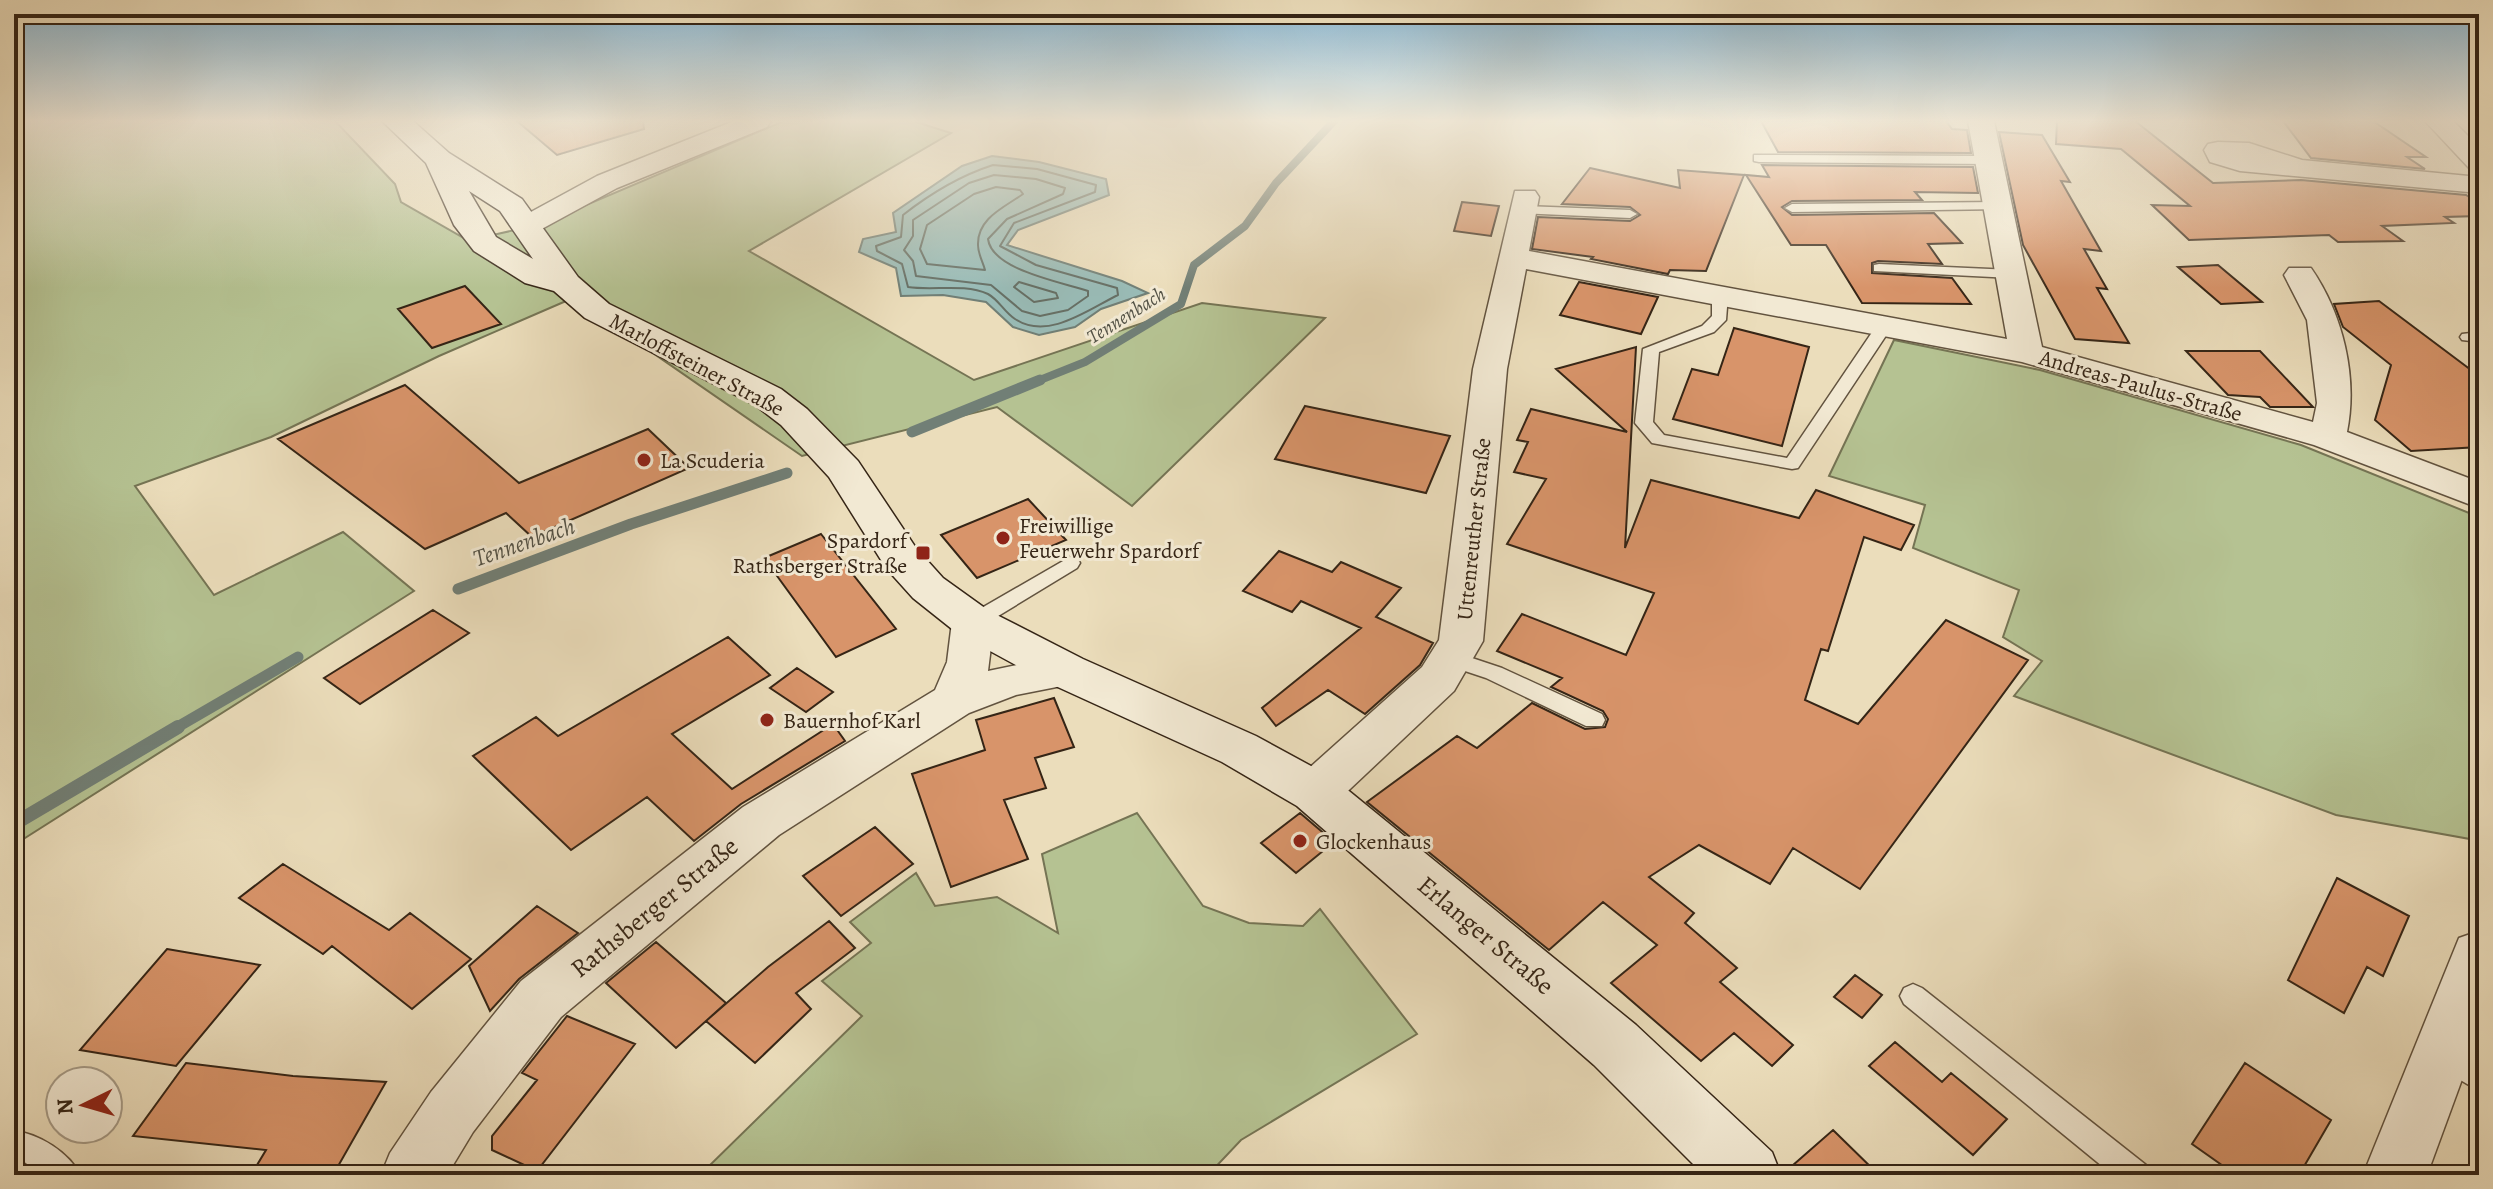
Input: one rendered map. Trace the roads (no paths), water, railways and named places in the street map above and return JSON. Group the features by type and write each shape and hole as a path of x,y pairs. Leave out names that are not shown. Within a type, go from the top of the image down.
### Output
{"main road":[{"name":"Marloffsteiner Straße","path":"447,176 472,228 501,257 537,276 566,284"},
{"name":"Marloffsteiner Straße","path":"464,176 520,215 566,284 597,311 768,397 794,417 844,470 901,558 919,578 973,622 1066,671"},
{"path":"472,228 520,215"},
{"name":"Erlanger Straße","path":"1066,671 1239,749 1315,792 1615,1045 1749,1175"},
{"path":"2395,1175 2460,1066 2479,956"}],"street":[{"path":"520,215 623,176"},
{"name":"Andreas-Paulus-Straße","path":"1993,176 2026,353 2327,437 2479,496"},
{"path":"2351,176 2479,185"},
{"name":"Uttenreuther Straße","path":"1315,792 1438,679 1461,641 1490,369 1524,204"},
{"path":"1513,257 2026,353"},
{"path":"2300,275 2323,320 2335,403 2327,437"},
{"path":"953,701 969,662 973,622"},
{"name":"Rathsberger Straße","path":"412,1175 452,1112 541,999 761,821 953,701 1010,680 1066,671"}],"lane":[{"path":"1524,204 1630,214"},
{"path":"1792,208 1999,206"},
{"path":"1879,268 2012,274"},
{"path":"1720,294 1720,317 1708,329 1651,349 1644,423 1658,439 1792,464 1885,325"},
{"path":"973,622 1070,563"},
{"path":"1451,659 1494,673 1594,720"},
{"path":"1913,996 2136,1175"},
{"path":"14,1145 27,1146 65,1175"}],"water":[{"path":"947,176 1106,179 1109,195 1018,230 1007,245 1122,281 1148,293 1101,309 1075,327 1039,335 1013,327 986,302 943,295 901,296 896,268 859,252 863,239 896,232 893,213"}],"waterway":[{"name":"Tennenbach","path":"1040,380 1085,362 1181,304 1194,265 1245,226 1282,176"},
{"name":"Tennenbach","path":"912,432 1040,380"},
{"name":"Tennenbach","path":"1035,382 1040,380"},
{"name":"Tennenbach","path":"458,589 631,524 787,473"},
{"name":"Tennenbach","path":"174,729 298,657"},
{"name":"Tennenbach","path":"14,824 178,727"}],"place":[{"name":"La Scuderia","path":"644,460"},
{"name":"Freiwillige Feuerwehr Spardorf","path":"1003,538"},
{"name":"Spardorf Rathsberger Straße","path":"923,553"},
{"name":"Bauernhof Karl","path":"767,720"},
{"name":"Glockenhaus","path":"1300,841"}]}
